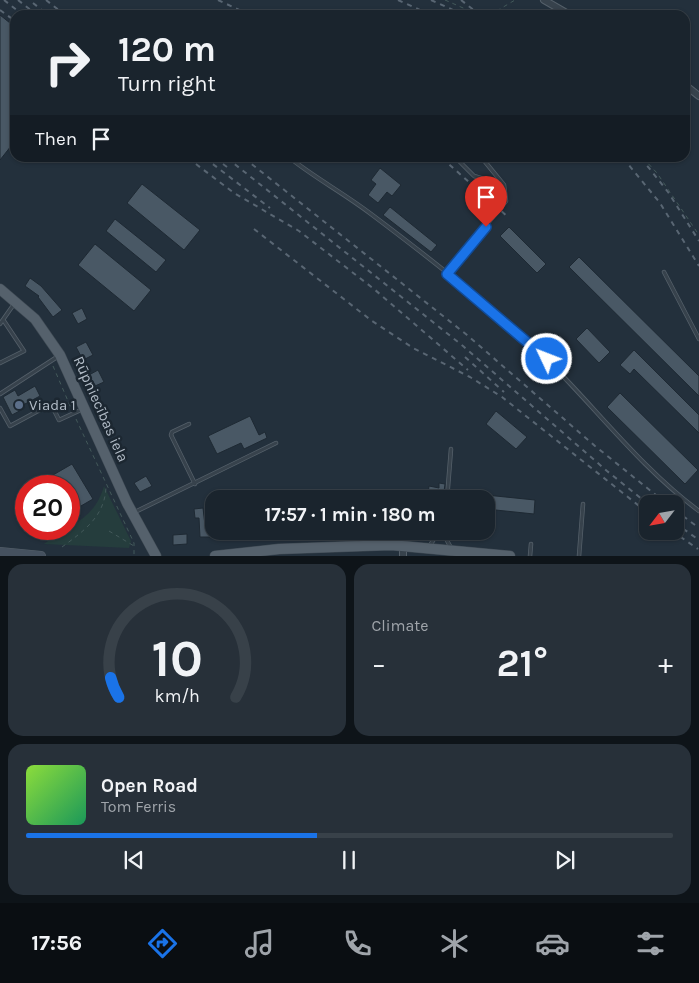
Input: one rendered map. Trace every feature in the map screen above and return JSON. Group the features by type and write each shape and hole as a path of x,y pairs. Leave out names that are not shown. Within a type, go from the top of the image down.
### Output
{"main road":[{"name":"Rūpniecības iela","path":"0,289 35,319 84,408 132,513 156,556"},
{"path":"214,556 359,546 403,551 429,548 510,556"},
{"path":"0,552 41,556"}],"street":[{"path":"544,0 561,10"}],"lane":[{"path":"296,162 371,214 447,274 534,347 597,411 621,439 685,501 699,511"},
{"path":"460,162 474,176 504,185"},
{"path":"447,274 504,206 506,201 504,185 485,162"},
{"path":"664,272 699,339"},
{"path":"0,324 16,302"},
{"path":"0,363 24,351 4,321"},
{"path":"0,394 56,358"},
{"path":"0,408 10,426 51,404 59,420 84,408"},
{"path":"188,424 172,432 171,435 195,484"},
{"path":"132,513 276,443"},
{"path":"448,490 451,449"},
{"path":"579,556 583,504"},
{"path":"359,540 359,546"},
{"path":"429,548 435,540"},
{"path":"447,540 453,550"},
{"path":"530,556 531,544"}],"path":[{"path":"445,0 468,10"},
{"path":"498,10 515,0"},
{"path":"646,162 699,235"},
{"path":"56,358 73,413 135,547 134,556"},
{"path":"62,547 86,528 103,507 106,486"},
{"path":"109,531 135,547"}],"green space":[{"path":"104,486 131,541 129,548 44,544 49,540 80,540 80,521 100,498"}],"building":[{"path":"0,15 10,23 10,147 0,160"},
{"path":"380,168 401,185 392,196 387,192 378,203 368,195 376,184 371,180"},
{"path":"142,184 200,230 184,250 127,203"},
{"path":"390,207 437,245 431,252 383,215"},
{"path":"115,219 166,260 156,272 106,231"},
{"path":"509,227 546,264 537,273 500,236"},
{"path":"95,244 151,290 134,311 78,265"},
{"path":"579,257 699,376 699,396 569,267"},
{"path":"30,278 41,286 62,310 53,317 39,296 25,286"},
{"path":"82,308 87,319 78,324 72,313"},
{"path":"587,328 610,352 599,363 576,339"},
{"path":"86,342 93,355 83,360 76,347"},
{"path":"634,350 699,415 699,433 634,369 630,374 620,365"},
{"path":"98,370 104,382 95,386 89,375"},
{"path":"35,386 40,396 23,405 25,408 12,415 3,397 15,390 18,396"},
{"path":"620,393 698,470 685,484 607,407"},
{"path":"496,411 527,437 516,449 486,424"},
{"path":"250,416 259,435 265,432 267,438 244,449 241,443 217,454 208,436"},
{"path":"72,464 79,475 53,475"},
{"path":"146,476 152,486 140,492 134,483"},
{"path":"80,477 93,499 80,507"},
{"path":"439,483 445,484 444,490 429,490 429,486 439,488"},
{"path":"495,496 535,500 534,514 495,510"},
{"path":"203,508 205,537 200,537 199,518 195,518 194,509"},
{"path":"187,534 187,544 173,545 173,535"}],"railway":[{"path":"4,0 17,10"},
{"path":"18,0 31,10"},
{"path":"46,0 59,10"},
{"path":"218,0 239,10"},
{"path":"398,0 420,10"},
{"path":"431,0 453,10"},
{"path":"461,0 474,10"},
{"path":"33,3 42,10"},
{"path":"0,10 10,17"},
{"path":"193,162 234,193 299,231 374,289 468,370"},
{"path":"210,162 270,208"},
{"path":"220,162 231,170"},
{"path":"232,162 463,346 639,497"},
{"path":"249,162 467,335 595,446 656,495"},
{"path":"446,162 508,217"},
{"path":"626,162 660,203 699,266"},
{"path":"644,162 668,192 699,241"},
{"path":"254,229 372,321 413,348 470,377 502,397 639,506"},
{"path":"465,357 504,392"},
{"path":"684,517 699,528"},
{"path":"684,529 699,540"},
{"path":"684,539 698,549"}],"place":[{"name":"Viada 1","path":"19,405"}],"route":[{"path":"486,227 447,274 547,359"}]}
